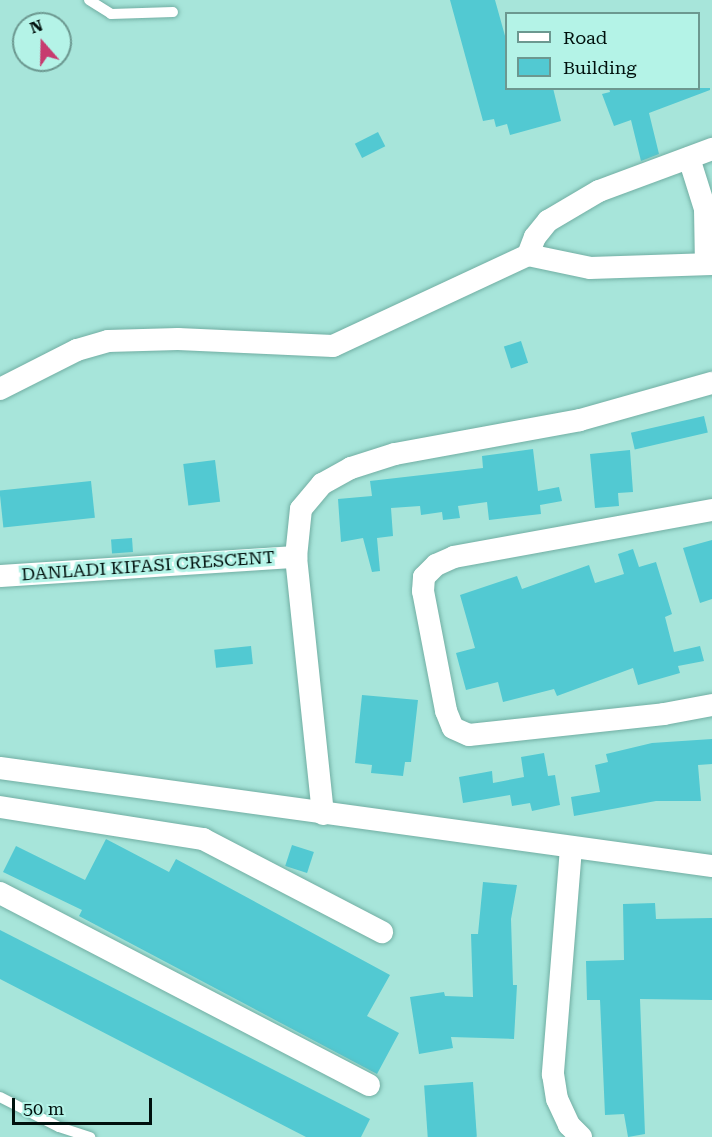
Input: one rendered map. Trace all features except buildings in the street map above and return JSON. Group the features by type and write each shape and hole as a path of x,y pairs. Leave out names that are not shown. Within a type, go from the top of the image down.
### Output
{"street":[{"path":"0,388 77,350 108,341 333,346 528,255 548,220 599,191 712,149"},
{"path":"528,255 590,268 709,264 705,209 689,158"},
{"path":"323,814 296,556 301,509 322,484 351,468 395,454 580,420 712,382"},
{"path":"712,510 454,557 424,577 423,591 446,711 453,728 469,735 712,705"},
{"name":"DANLADI KIFASI CRESCENT","path":"0,576 296,556"},
{"path":"0,768 712,867"},
{"path":"33,813 39,775"},
{"path":"0,807 203,839 382,932"},
{"path":"571,848 553,1074 558,1099 568,1125 581,1137"},
{"path":"0,893 369,1085"}],"lane":[{"path":"89,0 111,14 173,12"},
{"path":"0,1097 59,1127 90,1137"}]}
